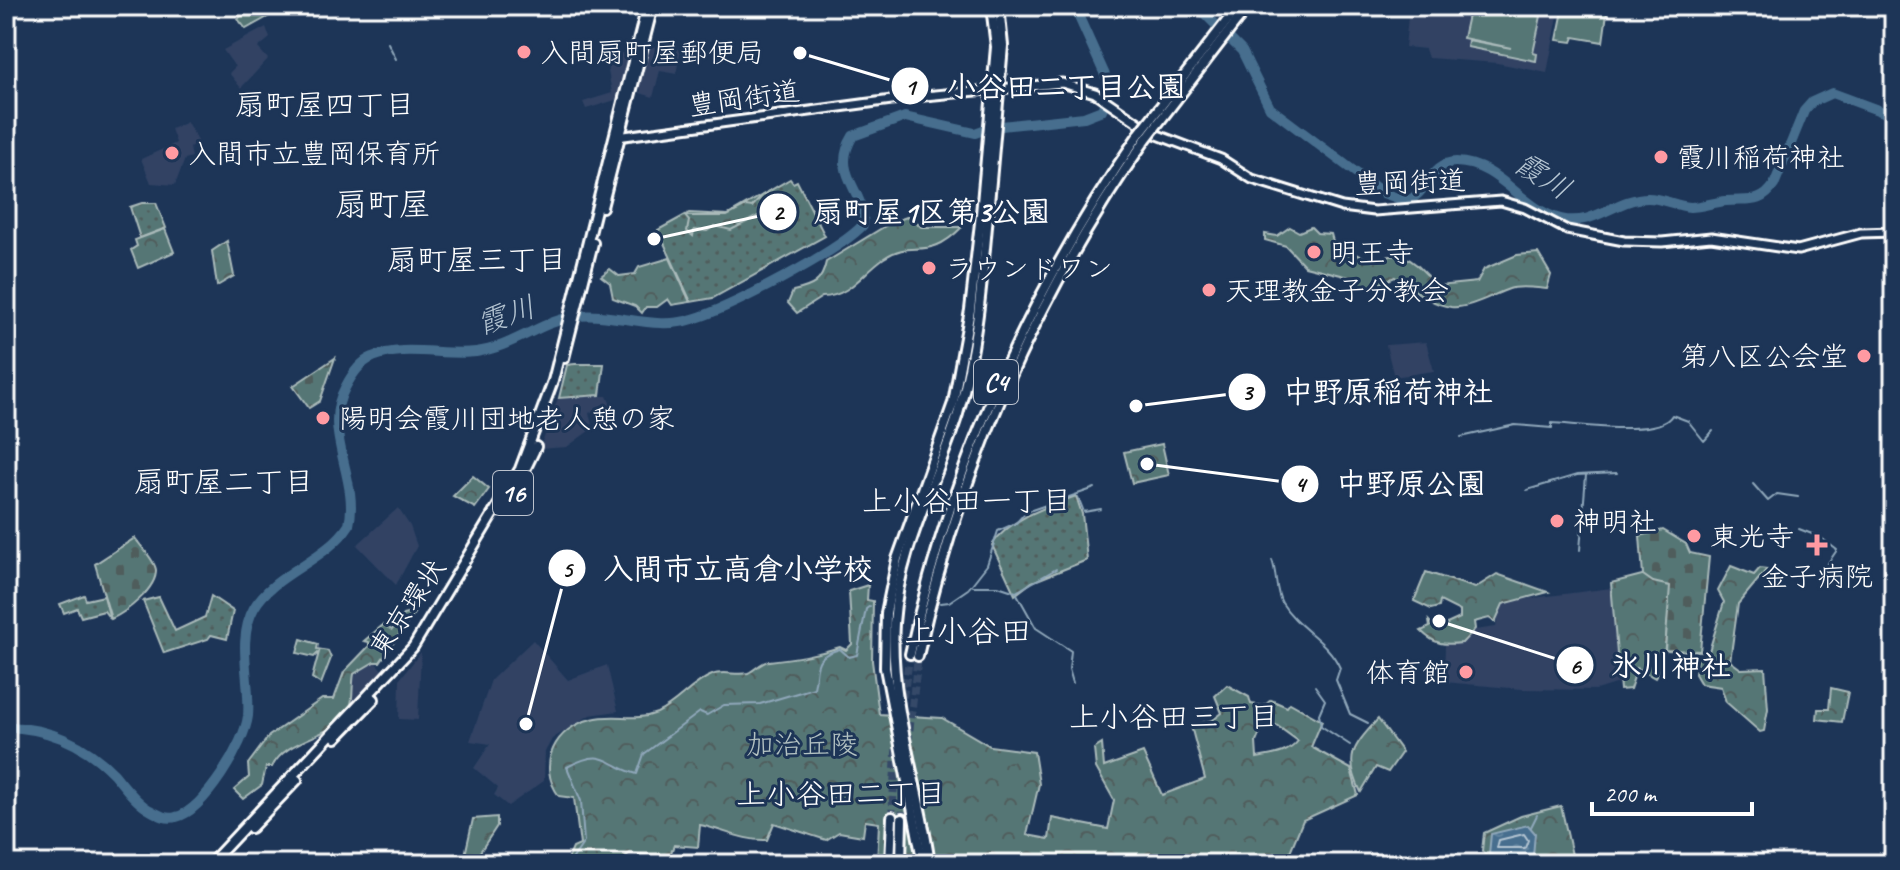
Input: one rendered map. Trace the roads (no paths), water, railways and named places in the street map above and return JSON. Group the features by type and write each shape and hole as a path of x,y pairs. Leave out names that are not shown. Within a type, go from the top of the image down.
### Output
{"highway":[{"name":"16","path":"568,330 650,6"},
{"path":"991,6 1000,46"},
{"path":"930,864 893,666 894,621 902,566 950,439 967,379 977,321 1000,46 999,6"},
{"name":"C4","path":"914,655 949,536 988,424 1053,288 1143,136 1233,19 1239,6"},
{"name":"C4","path":"1233,19 1250,6"},
{"path":"923,864 885,668 886,613 897,559 953,403 984,215"},
{"name":"東京環状","path":"210,864 398,665 430,621 520,469 545,408 568,330"},
{"name":"東京環状","path":"217,864 389,682 434,624 527,468 550,409 568,330"},
{"path":"890,864 897,818 901,864"}],"main road":[{"name":"豊岡街道","path":"617,137 914,97 1052,83 1073,84 1102,96 1155,134 1221,159 1252,179 1342,207 1374,211 1501,201 1525,208 1567,230 1624,241 1659,242 1711,237 1798,250 1861,233 1894,232"}],"water":[{"path":"1528,825 1535,833 1533,856 1505,859 1489,854 1491,834"}],"waterway":[{"name":"霞川","path":"6,727 51,734 78,746 103,763 139,802 158,815 172,818 187,812 210,790 231,758 245,728 248,716 246,633 254,608 274,585 328,548 349,525 350,490 337,421 345,388 360,366 368,359 397,351 463,353 489,350 572,317 603,316 678,322 710,313 756,292 831,250 863,225 860,202 845,161 853,136 905,117 975,133 992,127 1084,117 1102,110 1110,86 1078,15 1080,6"},
{"name":"霞川","path":"1197,6 1242,51 1270,108 1383,193 1406,201 1413,198 1440,167 1456,162 1485,170 1534,206 1561,219 1584,219 1636,199 1658,199 1690,207 1753,200 1764,196 1774,185 1804,111 1812,102 1832,93 1894,116"},
{"path":"388,43 396,59"},
{"path":"1461,437 1515,425 1552,428 1552,423 1635,428 1664,422 1672,415 1688,421 1704,441 1713,431"},
{"path":"1527,490 1577,475 1617,473"},
{"path":"1580,550 1586,475"},
{"path":"1753,484 1768,501 1777,494 1798,497"},
{"path":"969,588 987,565 998,531 1016,523 1026,512 1095,488"},
{"path":"1078,497 1084,512 1101,509"},
{"path":"1799,529 1820,537 1837,550 1826,566"},
{"path":"1272,560 1282,603 1335,658 1340,668 1336,680 1350,714 1368,723"},
{"path":"973,586 998,586 1016,592 1056,569"},
{"path":"941,603 949,602 968,589"},
{"path":"1017,594 1036,628 1071,651 1069,669 1073,683"},
{"path":"569,864 584,842 581,801 567,767 598,758 637,774 644,754 700,712 707,715 724,705 760,704 814,688 820,659 840,649 849,657 857,655 866,609 870,606"},
{"path":"1315,686 1325,700 1319,714 1321,726 1350,745"},
{"path":"1531,827 1537,815"}],"tunnel":[{"path":"901,709 910,654"},
{"path":"908,742 918,656"},
{"path":"892,817 897,738"},
{"path":"902,819 905,776"}],"place":[{"name":"入間扇町屋郵便局","path":"524,52"},
{"name":"小谷田二丁目公園","path":"800,53"},
{"name":"入間市立豊岡保育所","path":"172,153"},
{"name":"霞川稲荷神社","path":"1661,157"},
{"name":"扇町屋1区第3公園","path":"654,239"},
{"name":"明王寺","path":"1314,252"},
{"name":"ラウンドワン","path":"929,268"},
{"name":"天理教金子分教会","path":"1209,290"},
{"name":"第八区公会堂","path":"1864,356"},
{"name":"中野原稲荷神社","path":"1136,406"},
{"name":"陽明会霞川団地老人憩の家","path":"323,418"},
{"name":"中野原公園","path":"1147,464"},
{"name":"神明社","path":"1557,521"},
{"name":"東光寺","path":"1694,536"},
{"name":"金子病院","path":"1817,545"},
{"name":"氷川神社","path":"1439,621"},
{"name":"体育館","path":"1466,672"},
{"name":"入間市立高倉小学校","path":"526,724"}],"district":[{"name":"扇町屋四丁目","path":"325,105"},
{"name":"扇町屋","path":"383,204"},
{"name":"扇町屋三丁目","path":"477,260"},
{"name":"扇町屋二丁目","path":"224,482"},
{"name":"上小谷田一丁目","path":"967,501"},
{"name":"上小谷田","path":"968,631"},
{"name":"上小谷田三丁目","path":"1174,717"},
{"name":"上小谷田二丁目","path":"841,794"}],"park label":[{"name":"加治丘陵","path":"802,744"}]}
